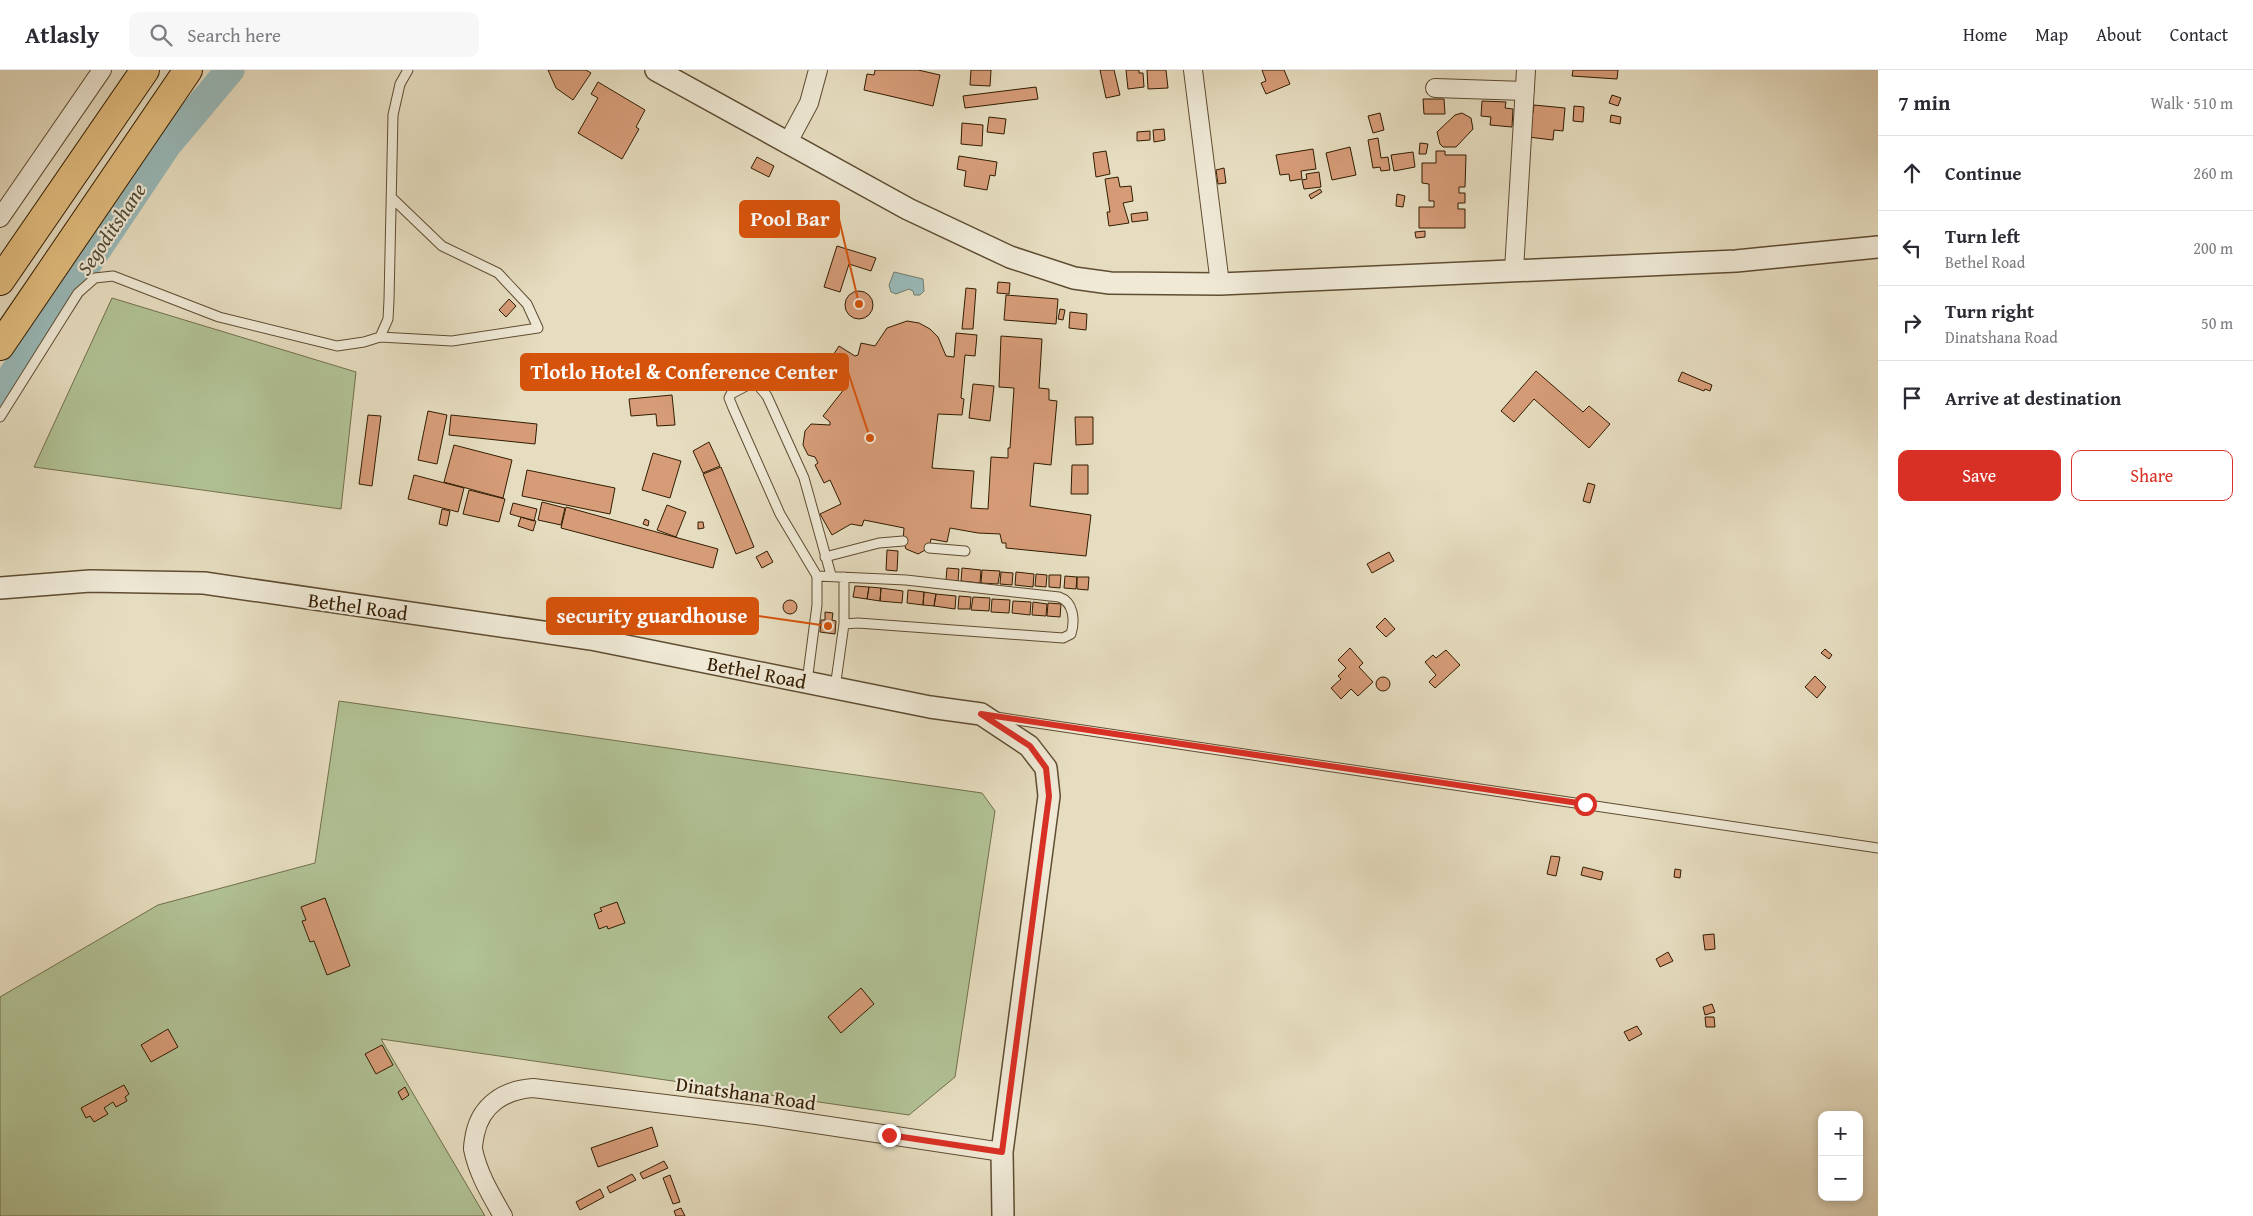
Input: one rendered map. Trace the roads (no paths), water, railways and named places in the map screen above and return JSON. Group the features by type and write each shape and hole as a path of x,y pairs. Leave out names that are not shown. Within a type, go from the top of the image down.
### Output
{"main road":[{"path":"0,281 145,70"},
{"path":"0,346 188,70"}],"street":[{"path":"0,218 102,70"},
{"path":"656,70 787,144 908,209 1010,257 1074,278 1110,284 1220,284 1736,261 1878,247"},
{"path":"787,144 808,103 818,70"},
{"path":"1193,70 1220,284"},
{"path":"1514,270 1526,70"},
{"path":"1435,88 1525,92"},
{"name":"Bethel Road","path":"0,588 90,580 204,583 591,640 835,688 981,714 1030,746 1046,768 1049,796 1002,1152 1003,1216"},
{"name":"Dinatshana Road","path":"503,1216 481,1178 473,1147 478,1123 488,1106 516,1089 533,1088 756,1115 1002,1152"}],"lane":[{"path":"380,337 388,319 393,115 400,84 408,70"},
{"path":"0,417 78,293 95,278 113,276 219,317 337,346 380,337 452,341 538,328 527,304 498,273 442,246 391,197"},
{"path":"807,682 817,605 817,576 780,514 733,408 729,398 738,389 757,384 767,396 804,478 831,575"},
{"path":"825,556 879,542 903,540"},
{"path":"929,548 965,551"},
{"path":"817,576 831,575 906,580 1059,597 1066,599 1070,606 1074,625 1071,634 1063,638 1051,639 858,622 844,624"},
{"path":"835,688 844,624 844,577"},
{"path":"981,714 1878,847"}],"water":[{"path":"894,272 923,279 924,291 920,295 914,295 913,291 909,289 896,294 891,292 889,285"}],"waterway":[{"name":"Segoditshane","path":"0,394 167,145 230,70"}],"place":[{"name":"Pool Bar","path":"859,304"},
{"name":"Tlotlo Hotel & Conference Center","path":"870,438"},
{"name":"security guardhouse","path":"828,626"}]}
